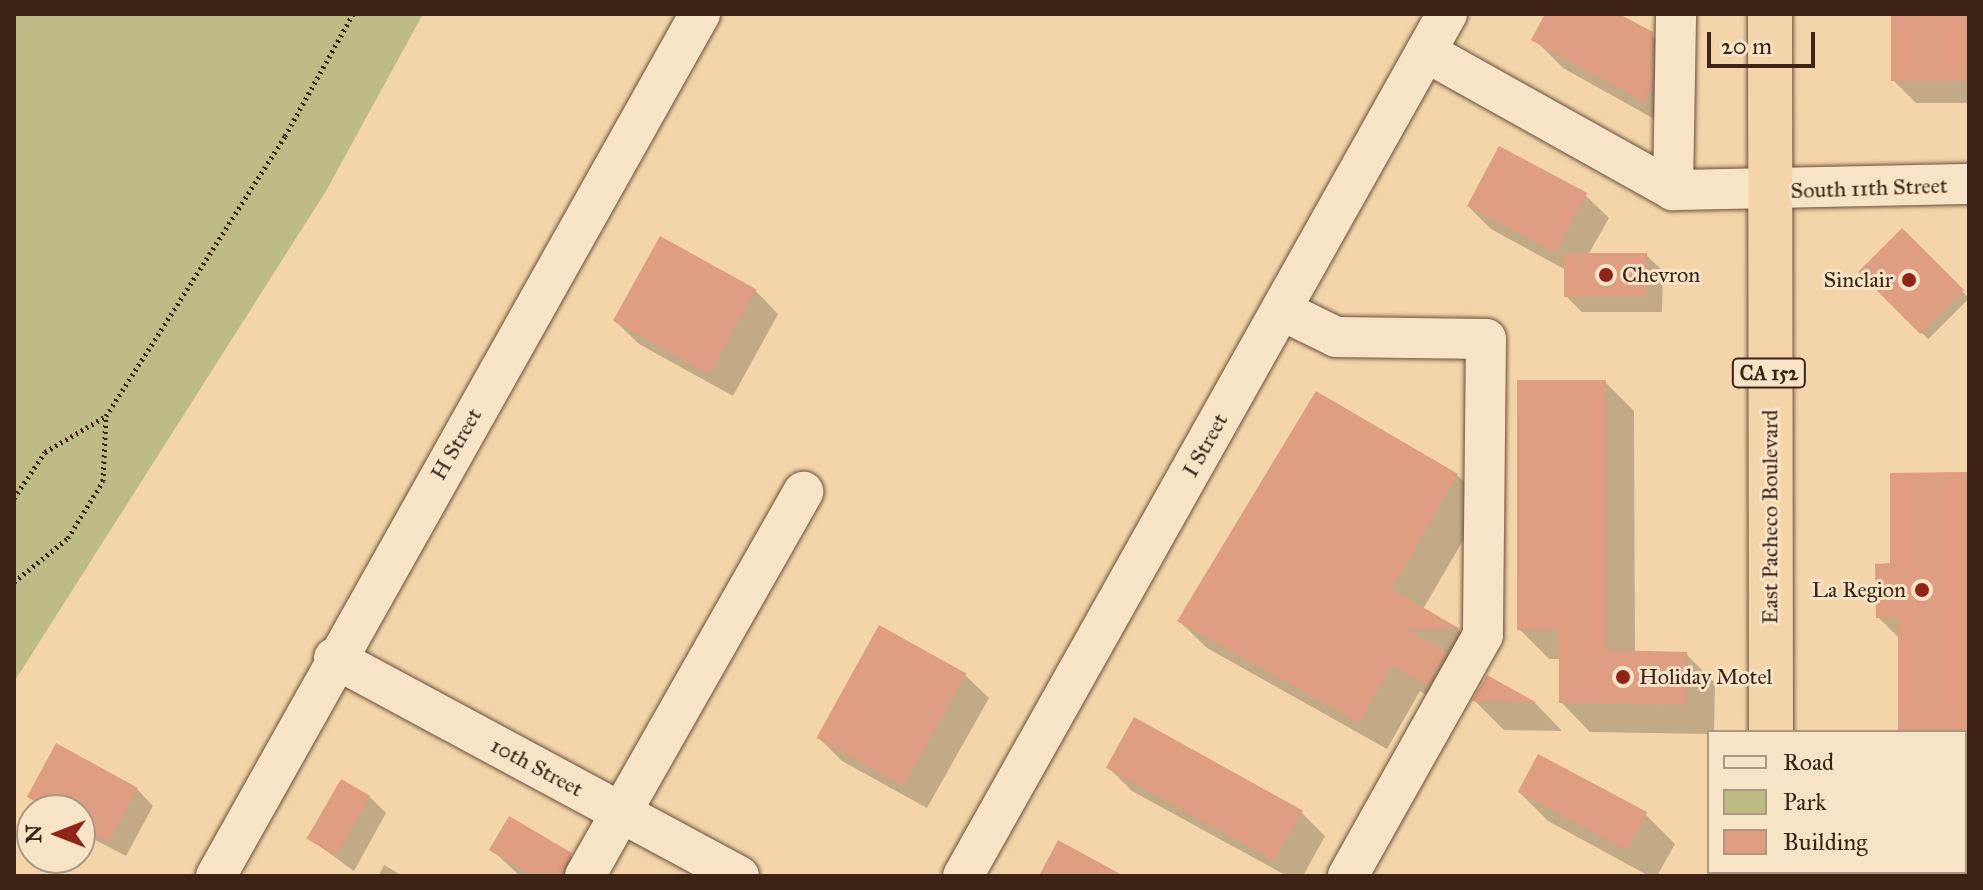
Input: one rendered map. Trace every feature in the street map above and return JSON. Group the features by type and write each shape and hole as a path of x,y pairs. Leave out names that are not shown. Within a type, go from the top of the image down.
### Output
{"highway":[{"name":"East Pacheco Boulevard","path":"1770,14 1771,730"}],"street":[{"name":"H Street","path":"216,876 334,658 700,14"},
{"name":"I Street","path":"963,876 1447,14"},
{"path":"1426,52 1673,190 1676,14"},
{"name":"South 11th Street","path":"1673,190 1768,191 1969,184"},
{"path":"1281,310 1336,337 1486,339 1483,635 1348,876"},
{"path":"585,876 803,492"},
{"name":"10th Street","path":"334,658 739,876"}],"path":[{"path":"14,498 45,452 106,416 278,149 353,14"},
{"path":"14,582 68,538 103,481 106,416"}],"green space":[{"path":"14,14 423,14 326,191 14,682"}],"building":[{"path":"1545,14 1619,14 1653,32 1652,89 1644,102 1531,40"},
{"path":"1891,14 1969,14 1969,81 1891,81"},
{"name":"Chevron","path":"1499,146 1587,193 1555,253 1467,206"},
{"path":"1902,228 1964,290 1920,334 1858,272"},
{"path":"660,236 756,289 709,374 613,321"},
{"name":"Chevron","path":"1564,253 1647,253 1647,297 1564,297"},
{"path":"1517,380 1606,380 1606,650 1687,652 1686,705 1559,703 1559,630 1517,630"},
{"path":"1316,391 1458,474 1392,589 1460,629 1407,630 1447,652 1428,686 1392,665 1359,723 1177,621"},
{"path":"1969,472 1969,732 1898,730 1898,617 1876,618 1875,564 1890,563 1890,473"},
{"path":"879,625 966,673 904,786 816,738"},
{"path":"1487,675 1537,703 1472,701"},
{"path":"1134,717 1303,811 1275,861 1106,768"},
{"path":"56,743 138,788 109,842 96,835 96,794 29,794"},
{"path":"1538,754 1647,812 1627,850 1518,792"},
{"path":"341,779 370,796 336,856 306,839"},
{"path":"509,816 572,853 562,876 533,876 489,850"},
{"path":"1058,840 1124,876 1039,876"}],"place":[{"name":"Chevron","path":"1606,275"},
{"name":"Sinclair","path":"1909,280"},
{"name":"La Region","path":"1922,590"},
{"name":"Holiday Motel","path":"1623,677"}]}
